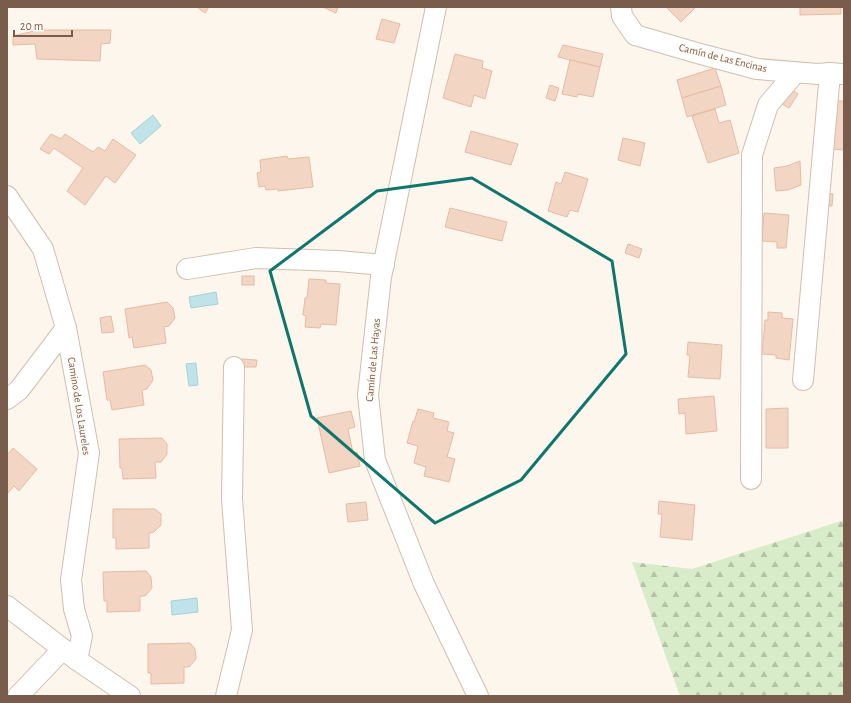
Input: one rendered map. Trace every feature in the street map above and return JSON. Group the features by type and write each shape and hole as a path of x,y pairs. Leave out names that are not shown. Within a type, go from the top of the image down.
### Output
{"street":[{"name":"Camín de Las Hayas","path":"436,7 384,265 368,395 375,460 424,584 478,696"},
{"name":"Camín de Las Encinas","path":"621,7 622,16 635,35 697,54 757,69 795,73 837,74"},
{"path":"751,479 752,155 768,106 795,73"},
{"path":"804,380 837,74"},
{"name":"Camino de Los Laureles","path":"7,196 43,249 66,328 89,453 71,580 74,609 82,636 70,654"},
{"path":"187,269 256,258 338,261 384,265"},
{"path":"7,399 19,390 66,328"},
{"path":"226,696 242,630 232,499 234,367"},
{"path":"7,606 70,654 130,696"},
{"path":"18,696 70,654"}],"highlighted area":[{"path":"472,178 612,261 626,354 521,480 435,523 311,416 270,271 377,191"}],"green space":[{"path":"844,520 844,696 680,696 632,562 692,569"}],"water":[{"path":"153,115 161,126 140,144 131,133"},
{"path":"216,292 218,304 191,308 189,297"},
{"path":"196,363 198,385 189,386 186,364"},
{"path":"197,598 198,612 172,615 171,601"}],"building":[{"path":"197,7 209,7 205,13"},
{"path":"323,7 338,7 336,13"},
{"path":"666,7 696,7 681,22"},
{"path":"800,7 841,7 841,14 800,15"},
{"path":"382,19 400,24 394,43 376,39"},
{"path":"38,30 111,30 110,43 101,44 100,61 37,59 35,44 13,45 13,36"},
{"path":"563,45 603,54 600,67 558,57"},
{"path":"455,54 483,61 482,68 492,71 485,99 474,95 471,107 443,98"},
{"path":"570,60 600,67 593,97 578,94 577,97 562,94"},
{"path":"715,68 721,86 682,98 677,80"},
{"path":"550,85 559,88 555,101 546,98"},
{"path":"721,86 726,105 687,117 682,98"},
{"path":"789,88 798,94 789,108 779,102"},
{"path":"836,101 844,101 844,150 832,149"},
{"path":"715,109 719,123 730,120 739,153 708,163 692,116"},
{"path":"471,131 518,144 511,165 465,152"},
{"path":"51,134 61,139 65,134 93,152 98,147 105,151 113,139 136,155 115,183 106,176 85,205 67,191 83,168 54,148 49,154 40,149"},
{"path":"623,138 645,143 640,166 618,160"},
{"path":"287,156 288,159 309,157 313,187 278,191 278,189 266,190 265,186 259,187 257,173 261,172 260,160"},
{"path":"800,161 801,185 788,190 776,191 774,168 787,166"},
{"path":"565,172 588,179 578,212 570,210 567,217 548,211 556,182 561,184"},
{"path":"824,193 833,194 832,206 822,206"},
{"path":"450,208 507,222 502,241 445,227"},
{"path":"764,213 789,215 786,248 777,248 777,242 762,241"},
{"path":"628,244 642,249 639,258 625,253"},
{"path":"242,276 254,276 254,285 242,285"},
{"path":"309,279 326,280 326,283 340,284 336,325 321,324 320,328 305,327 306,316 303,315"},
{"path":"167,302 173,308 175,318 169,326 164,327 166,343 134,348 132,337 129,338 125,309"},
{"path":"768,312 782,313 782,318 793,319 789,360 776,358 776,355 762,354 765,320 768,320"},
{"path":"111,316 114,332 102,333 100,318"},
{"path":"688,342 722,345 720,379 688,377 690,355 687,355"},
{"path":"242,359 257,360 256,367 242,367"},
{"path":"145,365 151,370 153,380 147,389 142,390 144,405 112,410 110,400 107,400 103,372"},
{"path":"714,396 717,431 686,434 685,413 679,414 678,399"},
{"path":"788,408 788,448 766,448 766,409"},
{"path":"418,409 434,413 433,418 449,422 447,431 454,433 447,457 455,459 449,482 424,476 426,467 414,463 418,446 407,443"},
{"path":"351,411 355,427 348,429 353,453 357,452 360,466 329,473 317,418"},
{"path":"162,438 167,444 167,454 161,462 155,462 156,478 123,479 122,468 120,468 119,439"},
{"path":"13,448 37,469 19,491 14,486 7,494 7,455"},
{"path":"659,501 695,505 692,540 660,537 662,514 658,514"},
{"path":"366,502 368,520 348,522 346,504"},
{"path":"113,509 155,509 161,514 161,525 154,532 149,533 149,548 116,549 116,538 113,538"},
{"path":"146,571 151,577 152,588 145,596 140,596 140,611 107,612 107,601 104,601 103,572"},
{"path":"190,643 195,649 196,659 189,667 184,667 184,683 151,684 151,673 148,673 148,644"}]}
